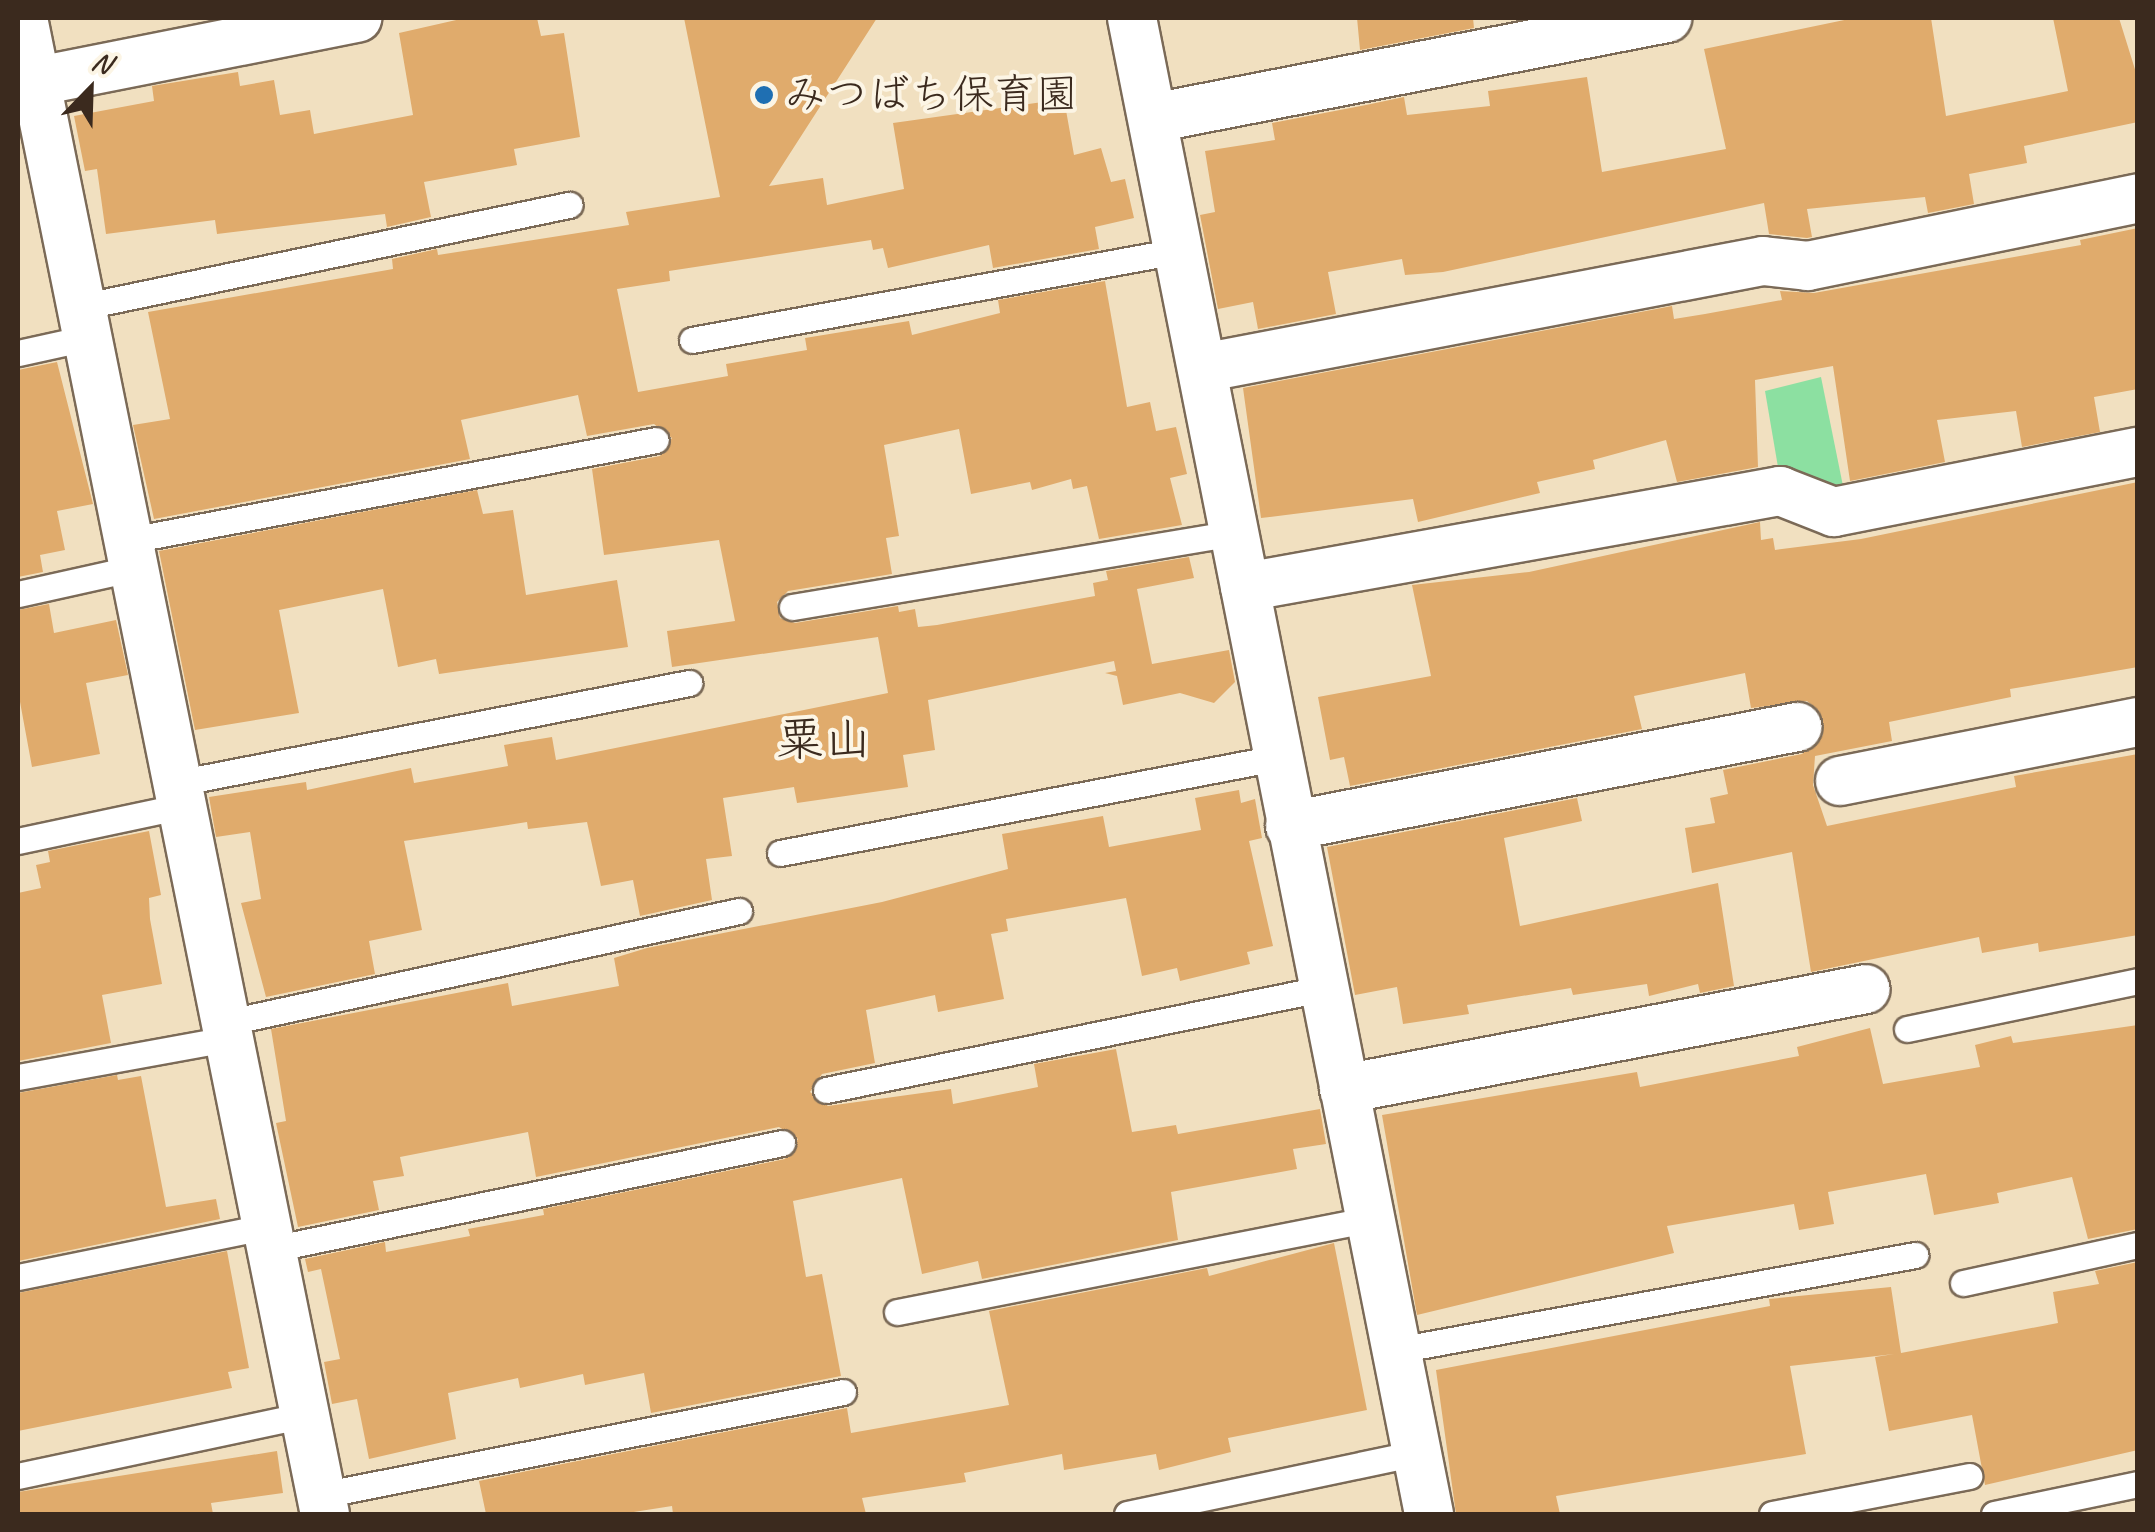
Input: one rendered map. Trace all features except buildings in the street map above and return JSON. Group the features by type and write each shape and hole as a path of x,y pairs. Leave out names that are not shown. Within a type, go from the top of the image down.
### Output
{"street":[{"path":"23,18 26,84 88,322 323,1505"},
{"path":"26,84 304,23 357,18"},
{"path":"1132,18 1428,1514"},
{"path":"1153,118 1667,18"},
{"path":"1202,368 1763,261 1808,266 2138,198"},
{"path":"1245,587 1780,491 1834,512 2138,452"},
{"path":"1840,781 2138,722"},
{"path":"1290,826 1797,727"},
{"path":"1344,1089 1866,989"}],"lane":[{"path":"18,352 88,322 570,205"},
{"path":"692,340 1177,251"},
{"path":"18,594 133,554 656,440"},
{"path":"792,607 1234,533"},
{"path":"18,841 180,795 688,683"},
{"path":"780,853 1276,758"},
{"path":"18,1077 738,911"},
{"path":"1908,1029 2138,982"},
{"path":"826,1090 1326,988"},
{"path":"18,1277 270,1237 782,1143"},
{"path":"897,1312 1368,1220"},
{"path":"1964,1283 2138,1246"},
{"path":"1396,1350 1915,1254"},
{"path":"323,1505 843,1392"},
{"path":"18,1476 306,1415"},
{"path":"1127,1514 1417,1453"},
{"path":"1772,1514 1969,1476"},
{"path":"1994,1514 2138,1484"}],"green space":[{"path":"1821,377 1844,491 1779,473 1765,391"}],"place":[{"name":"みつばち保育園","path":"764,95"}],"district":[{"name":"粟山","path":"824,740"}]}
